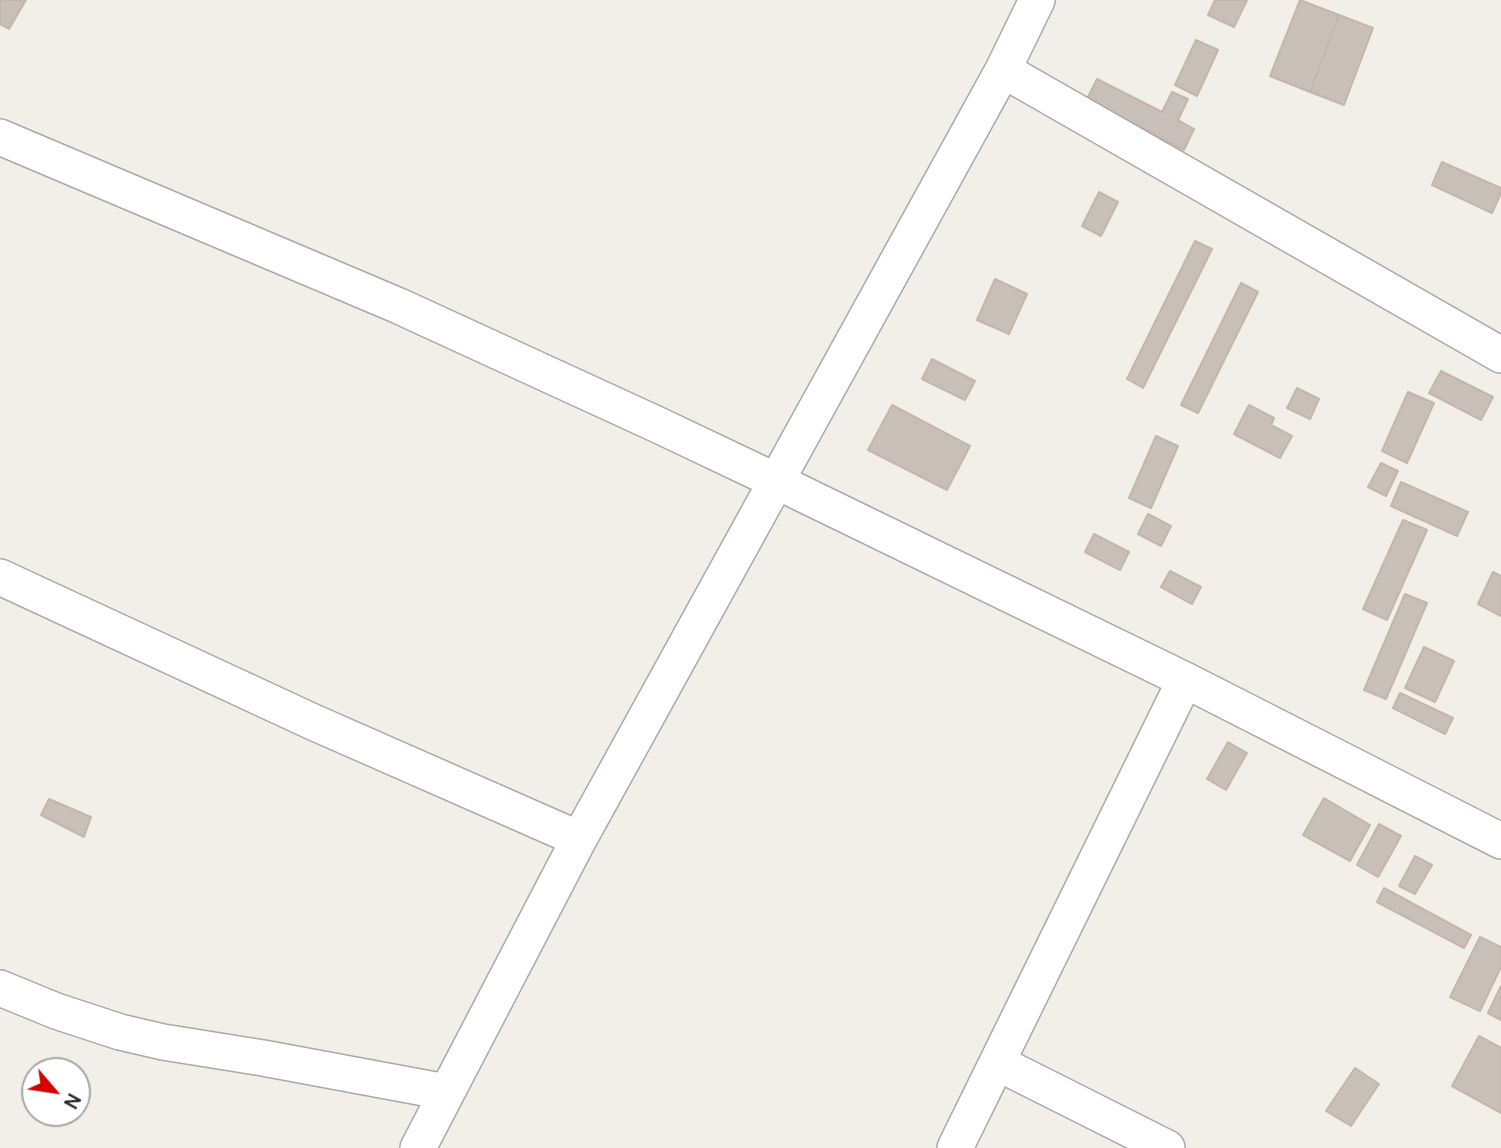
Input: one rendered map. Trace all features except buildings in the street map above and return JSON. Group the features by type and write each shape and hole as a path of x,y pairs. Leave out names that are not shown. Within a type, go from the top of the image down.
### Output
{"street":[{"path":"418,1148 579,839 1003,70 1037,0"},
{"path":"1003,70 1501,355"},
{"path":"0,137 399,306 776,481 1185,680 1501,841"},
{"path":"0,577 313,722 579,839"},
{"path":"955,1148 1185,680"},
{"path":"0,988 120,1032 446,1092"},
{"path":"998,1063 1167,1148"}]}
